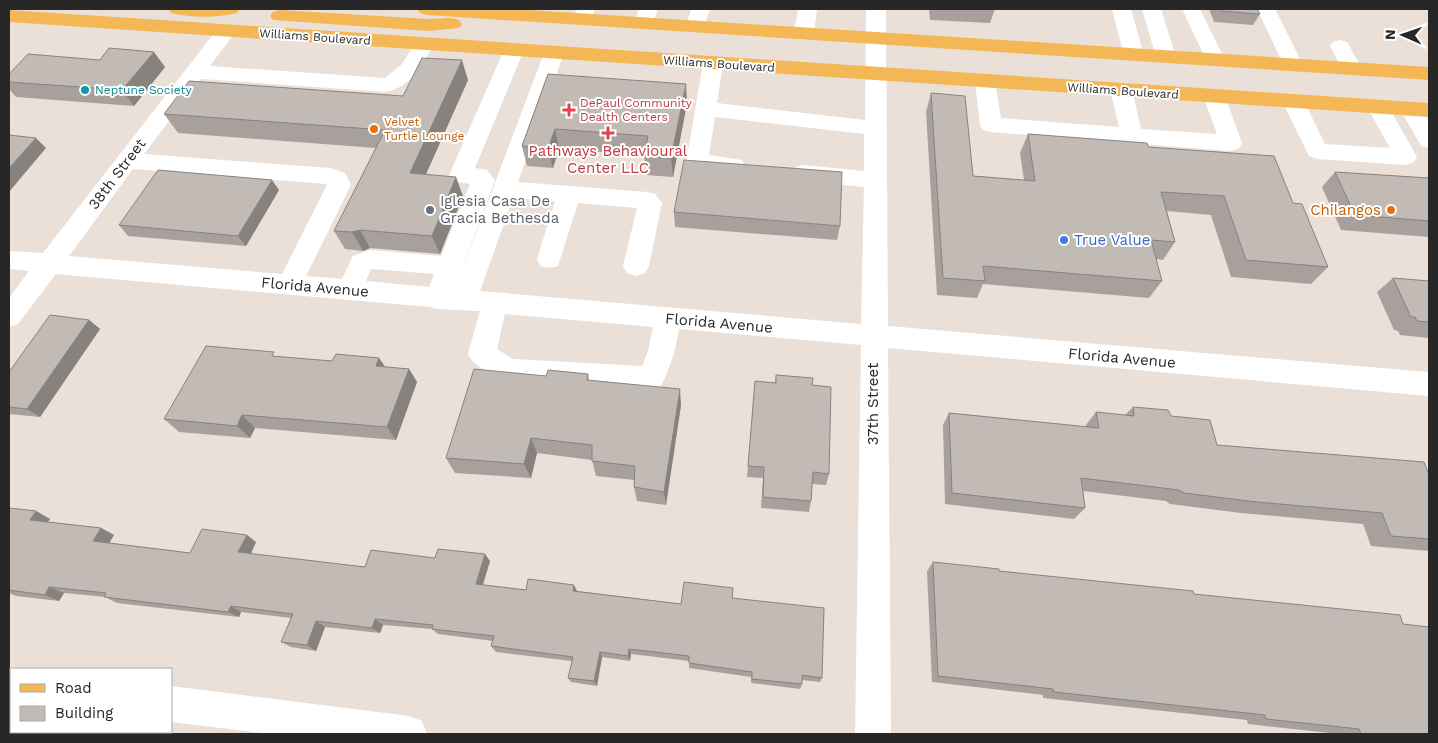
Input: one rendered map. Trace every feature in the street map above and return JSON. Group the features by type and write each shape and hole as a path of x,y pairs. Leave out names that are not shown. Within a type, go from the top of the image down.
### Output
{"main road":[{"path":"178,9 212,11 230,9"},
{"path":"427,9 486,13 525,12 698,18 804,34 1429,74"},
{"path":"226,31 267,16 428,25 455,24 486,13"},
{"name":"Williams Boulevard","path":"9,16 876,75 1380,107 1423,107"}],"street":[{"path":"804,34 807,9"},
{"name":"37th Street","path":"873,734 873,337 876,9"},
{"path":"1121,9 1134,55"},
{"path":"1151,9 1166,57"},
{"path":"1191,9 1215,60"},
{"path":"1266,9 1293,65"},
{"name":"38th Street","path":"9,317 226,31"},
{"path":"196,72 387,85 398,81 405,75 424,44"},
{"path":"1340,46 1352,69"},
{"path":"437,298 483,180 479,176 460,174 514,50"},
{"path":"463,300 554,53"},
{"path":"713,64 698,162 757,168"},
{"path":"985,82 991,125 1232,143 1214,96"},
{"path":"1121,90 1132,135"},
{"path":"1293,101 1317,151 1406,157 1380,107"},
{"path":"1423,107 1429,141"},
{"path":"706,109 875,128"},
{"path":"128,161 330,176 337,179 339,185 289,285"},
{"path":"786,171 875,180"},
{"path":"504,189 647,200 650,203 636,266"},
{"path":"549,259 569,194"},
{"path":"349,290 362,262 370,259 450,266"},
{"name":"Florida Avenue","path":"9,260 873,337 1429,384"},
{"path":"394,294 408,262"},
{"path":"495,303 482,354 509,370 651,378 662,351 668,319"},
{"path":"172,704 408,734"}],"building":[{"path":"1220,9 1257,9 1260,14 1221,11"},
{"path":"109,48 154,52 122,90 9,82 9,74 28,54 100,60"},
{"path":"422,58 462,60 410,173 456,177 432,236 360,230 352,232 334,231 385,130 164,114 189,81 403,96"},
{"path":"548,74 686,84 671,158 644,156 648,136 555,129 548,149 522,146"},
{"name":"True Value","path":"931,93 965,96 973,176 1035,181 1028,134 1147,143 1148,147 1274,156 1293,203 1302,204 1328,267 1246,260 1224,196 1161,192 1175,242 1151,240 1162,281 983,266 985,281 943,278"},
{"path":"9,135 36,138 9,168"},
{"path":"684,160 842,172 840,226 674,212"},
{"path":"158,170 272,180 238,236 119,225"},
{"path":"1335,172 1429,178 1429,221 1355,215"},
{"path":"1393,278 1429,281 1429,322 1417,321 1415,317 1411,317"},
{"path":"50,315 89,320 27,409 9,407 9,372"},
{"path":"206,346 274,352 272,356 332,361 336,354 379,358 376,366 409,369 387,427 242,415 237,426 164,419"},
{"path":"474,369 546,376 548,370 588,374 587,380 680,389 664,492 634,487 635,466 592,461 592,445 531,438 524,464 446,458"},
{"path":"776,375 813,378 812,385 831,387 829,474 813,472 811,501 763,497 764,467 748,466 755,381 776,383"},
{"path":"1133,407 1168,410 1171,416 1210,420 1217,445 1424,462 1429,475 1429,539 1391,536 1382,513 1257,502 1081,478 1085,508 952,493 949,413 1099,428 1096,412 1134,416"},
{"path":"9,508 36,511 30,520 101,528 93,541 190,553 202,529 247,535 238,552 365,567 371,550 435,558 438,549 485,554 476,584 526,590 528,579 574,585 573,591 681,604 684,582 733,588 732,598 824,608 822,678 802,675 802,684 752,679 752,672 689,663 689,656 629,649 628,656 600,652 594,681 568,678 573,657 491,646 494,636 432,629 433,625 375,619 372,628 316,621 307,645 281,642 293,614 231,606 228,612 104,597 106,593 49,587 45,595 9,590"},
{"path":"933,562 999,569 999,571 1193,591 1194,594 1400,615 1403,624 1429,627 1429,734 1361,734 1359,729 1266,719 1265,715 1054,692 1053,689 938,676"}],"place":[{"name":"Neptune Society","path":"85,90"},
{"name":"DePaul Community Dealth Centers","path":"569,110"},
{"name":"Velvet Turtle Lounge","path":"374,129"},
{"name":"Pathways Behavioural Center LLC","path":"608,133"},
{"name":"Iglesia Casa De Gracia Bethesda","path":"430,210"},
{"name":"Chilangos","path":"1391,210"},
{"name":"True Value","path":"1064,240"}]}
